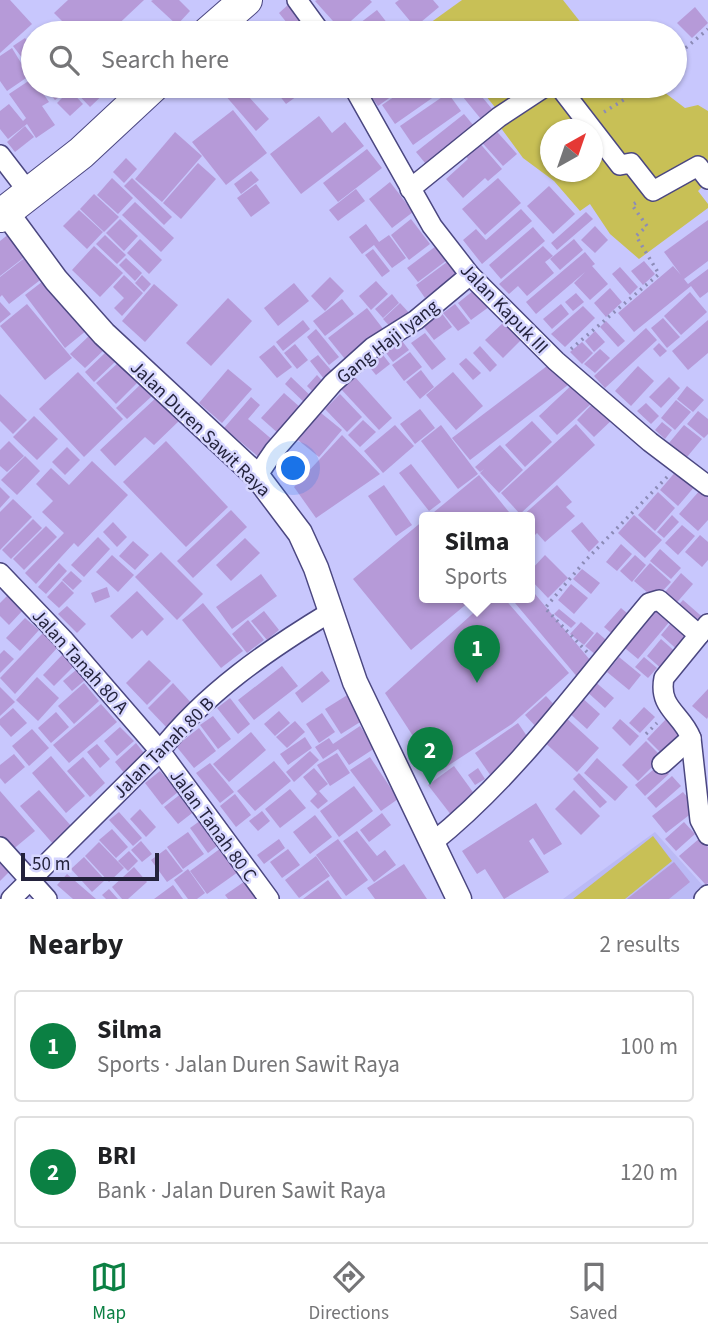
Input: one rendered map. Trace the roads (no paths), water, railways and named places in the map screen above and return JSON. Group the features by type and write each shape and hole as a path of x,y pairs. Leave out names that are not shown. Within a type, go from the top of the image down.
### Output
{"main road":[{"path":"222,21 246,0"},
{"path":"12,207 81,153 140,98"}],"street":[{"path":"297,0 312,21"},
{"name":"Jalan Kapuk III","path":"361,98 432,226 470,275 556,361 650,442 708,486"},
{"path":"410,189 499,117 528,98"},
{"path":"568,98 620,165 631,163 653,191 698,166 708,179"},
{"path":"0,155 12,207"},
{"name":"Jalan Duren Sawit Raya","path":"12,207 56,280 104,334 257,476 300,533 316,568 329,613 355,682 459,899"},
{"name":"Gang Haji Iyang","path":"257,476 333,383 373,347 416,320 470,275"},
{"name":"Jalan Tanah 80 A","path":"0,573 63,639 160,751"},
{"path":"432,843 506,773 649,603 659,600 704,630 664,678 662,688 663,699 688,730 691,738 700,820 708,835"},
{"name":"Jalan Tanah 80 B","path":"11,899 160,751 181,724 238,674 329,613"},
{"path":"662,764 691,738"},
{"name":"Jalan Tanah 80 C","path":"160,751 269,899"},
{"path":"0,846 47,899"},
{"path":"704,899 708,895"}],"place":[{"name":"Silma","path":"477,683"},
{"name":"BRI","path":"430,785"}]}
